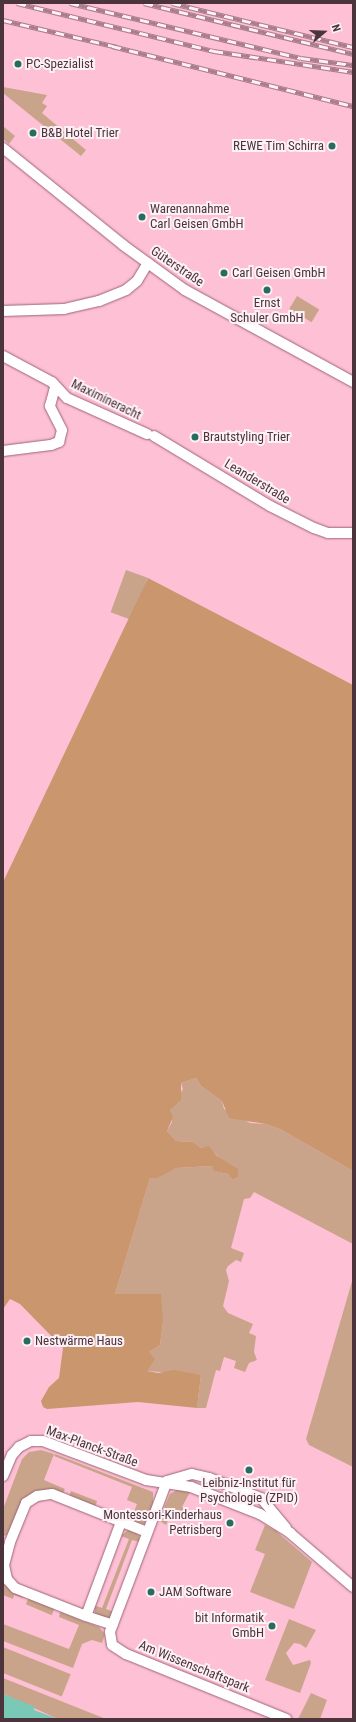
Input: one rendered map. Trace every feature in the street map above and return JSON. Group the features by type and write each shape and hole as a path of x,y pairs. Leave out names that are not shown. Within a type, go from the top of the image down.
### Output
{"street":[{"name":"Güterstraße","path":"3,148 148,263 185,290 353,382"},
{"path":"3,311 64,309 99,301 126,290 137,281 148,263"},
{"name":"Maximineracht","path":"3,356 52,382 55,387 67,398 151,435"},
{"name":"Maximineracht","path":"3,451 59,442 62,430 50,406 55,387"},
{"name":"Leanderstraße","path":"151,435 276,509 321,531 353,533"},
{"name":"Max-Planck-Straße","path":"3,1476 12,1455 19,1447 31,1441 43,1441 146,1480 167,1481 191,1487 260,1514 290,1533 353,1587"},
{"name":"Max-Planck-Straße","path":"167,1481 187,1475 202,1476 261,1498 290,1533"},
{"name":"Am Wissenschaftspark","path":"167,1481 113,1626 110,1640 115,1649 286,1719"},
{"path":"113,1626 12,1585 5,1574 4,1565 7,1540 27,1502 42,1494 56,1496 147,1532"},
{"path":"86,1616 121,1522"}],"shaded area":[{"path":"3,87 47,95 42,103 47,106 42,113 86,150 81,156 3,93"},
{"path":"3,126 15,136 9,144 3,139"},
{"path":"297,296 319,309 312,322 289,309"},
{"path":"126,570 148,578 132,620 111,612"},
{"path":"148,578 353,685 353,1171 282,1130 266,1124 229,1118 222,1101 201,1086 196,1078 181,1083 181,1100 170,1110 173,1117 167,1131 176,1141 193,1142 201,1148 209,1146 217,1156 238,1169 238,1177 233,1180 228,1174 214,1171 212,1166 176,1168 157,1178 150,1178 115,1294 161,1294 163,1322 160,1345 149,1352 155,1359 147,1371 158,1373 174,1370 201,1375 197,1408 138,1402 47,1409 43,1407 41,1401 49,1387 59,1378 63,1348 20,1304 10,1299 3,1309 3,882"},
{"path":"196,1078 201,1086 222,1101 224,1109 250,1123 266,1124 282,1130 353,1171 353,1244 254,1192 250,1198 244,1199 231,1248 244,1253 241,1262 236,1260 228,1266 226,1270 229,1281 223,1306 228,1313 253,1324 249,1333 256,1336 254,1352 257,1360 249,1363 245,1372 234,1368 236,1361 224,1357 220,1371 216,1370 206,1408 197,1408 201,1375 147,1371 149,1352 160,1345 163,1322 115,1294 150,1178 176,1168 212,1166 215,1171 228,1174 233,1180 238,1177 209,1147 201,1148 193,1142 176,1141 167,1131 172,1122 170,1110 183,1089 181,1083"},
{"path":"353,1278 353,1467 309,1445 306,1439"},
{"path":"41,1450 54,1454 44,1480 65,1489 62,1495 37,1492 11,1534 3,1536 3,1509 22,1459 29,1452"},
{"path":"55,1454 153,1492 153,1507 145,1524 130,1522 137,1504 127,1500 132,1487 54,1456"},
{"path":"177,1490 190,1492 182,1507 185,1508 183,1515 176,1513 174,1519 169,1518 166,1525 161,1522 160,1517 170,1494"},
{"path":"71,1491 97,1501 94,1509 68,1498"},
{"path":"265,1525 276,1531 312,1562 294,1609 250,1592 265,1554 255,1550"},
{"path":"129,1529 138,1533 140,1542 132,1540 106,1609 114,1612 108,1619 96,1617 94,1605 102,1608 129,1539 121,1536"},
{"path":"5,1580 23,1596 23,1598 14,1595 13,1599 3,1595"},
{"path":"29,1597 55,1608 52,1615 26,1604"},
{"path":"60,1612 99,1627 105,1634 102,1643 92,1640 82,1644 73,1668 3,1641 3,1624 69,1649 79,1625 59,1617"},
{"path":"289,1619 316,1630 306,1648 300,1644 294,1643 286,1653 293,1665 310,1660 311,1663 300,1693 265,1680"},
{"path":"3,1647 71,1674 62,1697 3,1673"},
{"path":"3,1678 106,1719 58,1719 3,1694"},
{"path":"311,1693 327,1700 320,1719 298,1719"},
{"path":"3,1694 35,1707 34,1710 58,1719 3,1719"}],"railway":[{"path":"17,3 214,51 353,72"},
{"path":"70,3 301,58 353,65"},
{"path":"144,3 353,54"},
{"path":"172,3 353,47"},
{"path":"3,20 117,47"},
{"path":"112,46 353,106"}],"place":[{"name":"PC-Spezialist","path":"18,64"},
{"name":"B&B Hotel Trier","path":"33,133"},
{"name":"REWE Tim Schirra","path":"332,146"},
{"name":"Warenannahme Carl Geisen GmbH","path":"142,217"},
{"name":"Carl Geisen GmbH","path":"224,273"},
{"name":"Ernst Schuler GmbH","path":"267,290"},
{"name":"Brautstyling Trier","path":"195,437"},
{"name":"Nestwärme Haus","path":"27,1341"},
{"name":"Leibniz-Institut für Psychologie (ZPID)","path":"249,1470"},
{"name":"Montessori-Kinderhaus Petrisberg","path":"230,1523"},
{"name":"JAM Software","path":"151,1592"},
{"name":"bit Informatik GmbH","path":"272,1626"}]}
